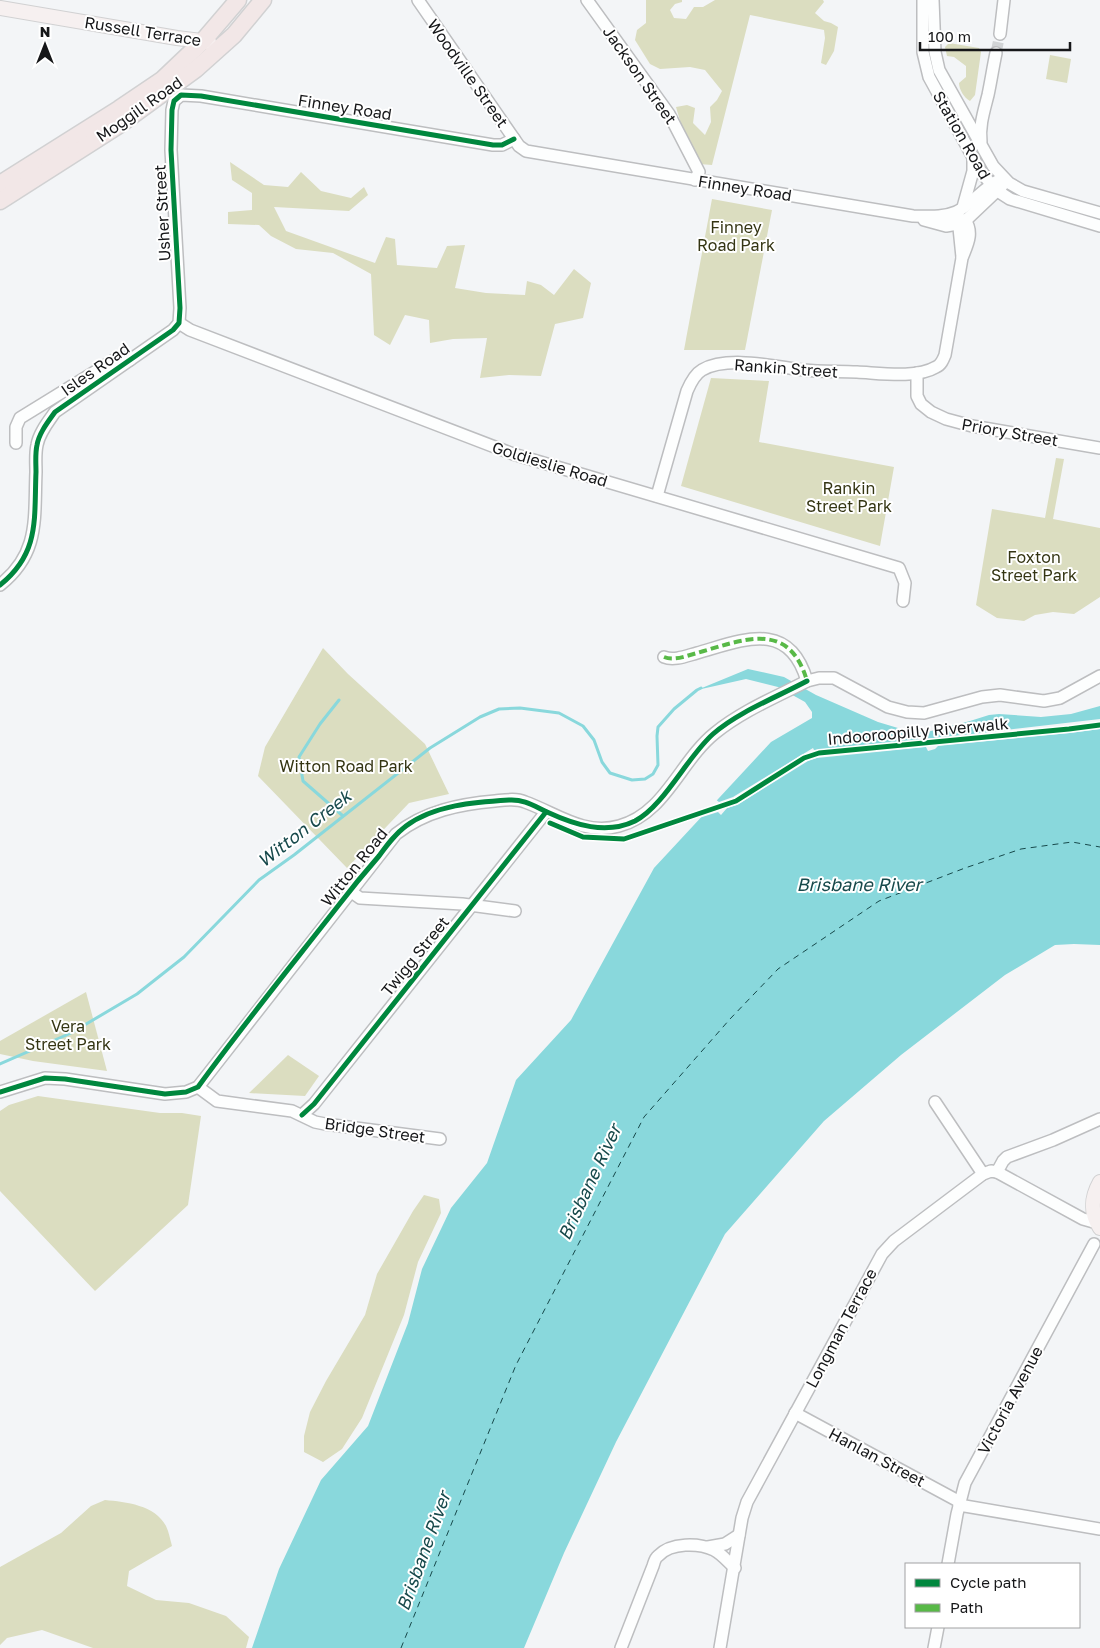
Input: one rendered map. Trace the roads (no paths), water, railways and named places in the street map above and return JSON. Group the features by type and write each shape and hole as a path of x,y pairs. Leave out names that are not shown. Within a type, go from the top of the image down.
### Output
{"highway":[{"name":"Moggill Road","path":"0,184 139,96 170,73 203,42 238,0"},
{"name":"Moggill Road","path":"0,201 125,120 196,69 227,42 263,0"}],"main road":[{"name":"Russell Terrace","path":"0,8 203,42 227,42"},
{"path":"1098,1225 1093,1212 1092,1201 1100,1182"}],"street":[{"name":"Woodville Street","path":"418,0 516,143"},
{"name":"Jackson Street","path":"587,0 670,114 699,172 695,180"},
{"name":"Station Road","path":"923,0 922,44 925,66 931,82 972,156 994,188 1010,198 1100,226"},
{"name":"Station Road","path":"933,0 933,25 938,65 944,80 969,122 989,162 1004,178 1015,186 1100,213"},
{"path":"1000,34 1004,0"},
{"path":"982,147 980,134 983,111 996,53"},
{"name":"Finney Road","path":"174,101 181,94 188,94 493,145 516,143 526,151 913,216 942,225 961,216"},
{"name":"Usher Street","path":"174,101 171,150 180,308 179,323"},
{"path":"953,119 959,123 969,122 977,118 983,111"},
{"path":"917,373 936,367 945,355 962,258 970,233 961,216 973,171 972,156"},
{"path":"961,216 1004,178"},
{"name":"Finney Road","path":"913,216 961,216"},
{"name":"Isles Road","path":"0,584 12,575 26,556 34,533 36,446 45,426 55,412 173,330 179,323"},
{"name":"Goldieslie Road","path":"179,323 190,330 504,451 898,568 905,583 903,601"},
{"name":"Isles Road","path":"16,443 16,427 20,418 119,357 130,360"},
{"name":"Rankin Street","path":"657,496 687,391 693,379 701,370 724,363 749,363 808,370 894,374 917,373"},
{"name":"Priory Street","path":"917,373 917,396 924,407 946,419 963,424 1100,448"},
{"path":"664,656 669,659 683,657 755,638 774,640 793,652 802,665 807,681 819,678 834,678 888,707 907,712 924,713 982,697 1000,695 1044,701 1060,698 1100,676"},
{"name":"Witton Road","path":"198,1087 396,834 420,818 450,807 509,800 526,802 575,824 598,828 617,827 635,821 658,802 699,748 714,733 735,718 807,681"},
{"name":"Twigg Street","path":"302,1114 314,1104 546,812"},
{"path":"350,891 360,898 515,911"},
{"path":"0,1092 46,1078 165,1094 186,1092 198,1087"},
{"name":"Bridge Street","path":"198,1087 217,1101 292,1111 302,1114 315,1122 440,1138"},
{"path":"935,1102 983,1174"},
{"path":"1098,1225 997,1172 1005,1158 1053,1140 1100,1119"},
{"name":"Longman Terrace","path":"720,1648 739,1535 747,1502 882,1254 894,1241 983,1174 990,1171 997,1172"},
{"name":"Victoria Avenue","path":"948,1563 959,1503 965,1483 1094,1244"},
{"name":"Hanlan Street","path":"795,1413 959,1503 1100,1529"},
{"path":"621,1648 652,1566 658,1555 684,1545 704,1547 722,1545 739,1535"},
{"path":"704,1547 719,1553 734,1568"},
{"path":"934,1648 938,1628"}],"water":[{"name":"Brisbane River","path":"748,669 784,677 816,695 878,722 908,731 927,732 989,715 1041,717 1071,714 1100,706 1100,945 1055,945 1005,975 901,1055 824,1121 725,1234 616,1442 564,1553 524,1648 252,1648 279,1569 321,1480 368,1426 408,1323 422,1269 451,1208 487,1163 516,1080 571,1020 654,868 771,742 812,718 812,712 805,702 778,687 746,679 697,690"}],"waterway":[{"name":"Witton Creek","path":"0,1064 71,1033 137,994 184,957 259,880 294,855 430,748 480,717 499,709 520,708 559,713 583,726 594,740 602,762 610,773 632,780 645,779 653,774 658,765 658,727 674,709 701,688"},
{"path":"339,700 320,724 299,757 303,781 343,816"}],"tunnel":[{"path":"996,53 1000,34"}],"park label":[{"name":"Finney Road Park","path":"736,236"},
{"name":"Rankin Street Park","path":"849,497"},
{"name":"Foxton Street Park","path":"1034,566"},
{"name":"Witton Road Park","path":"346,766"},
{"name":"Vera Street Park","path":"68,1035"}]}
